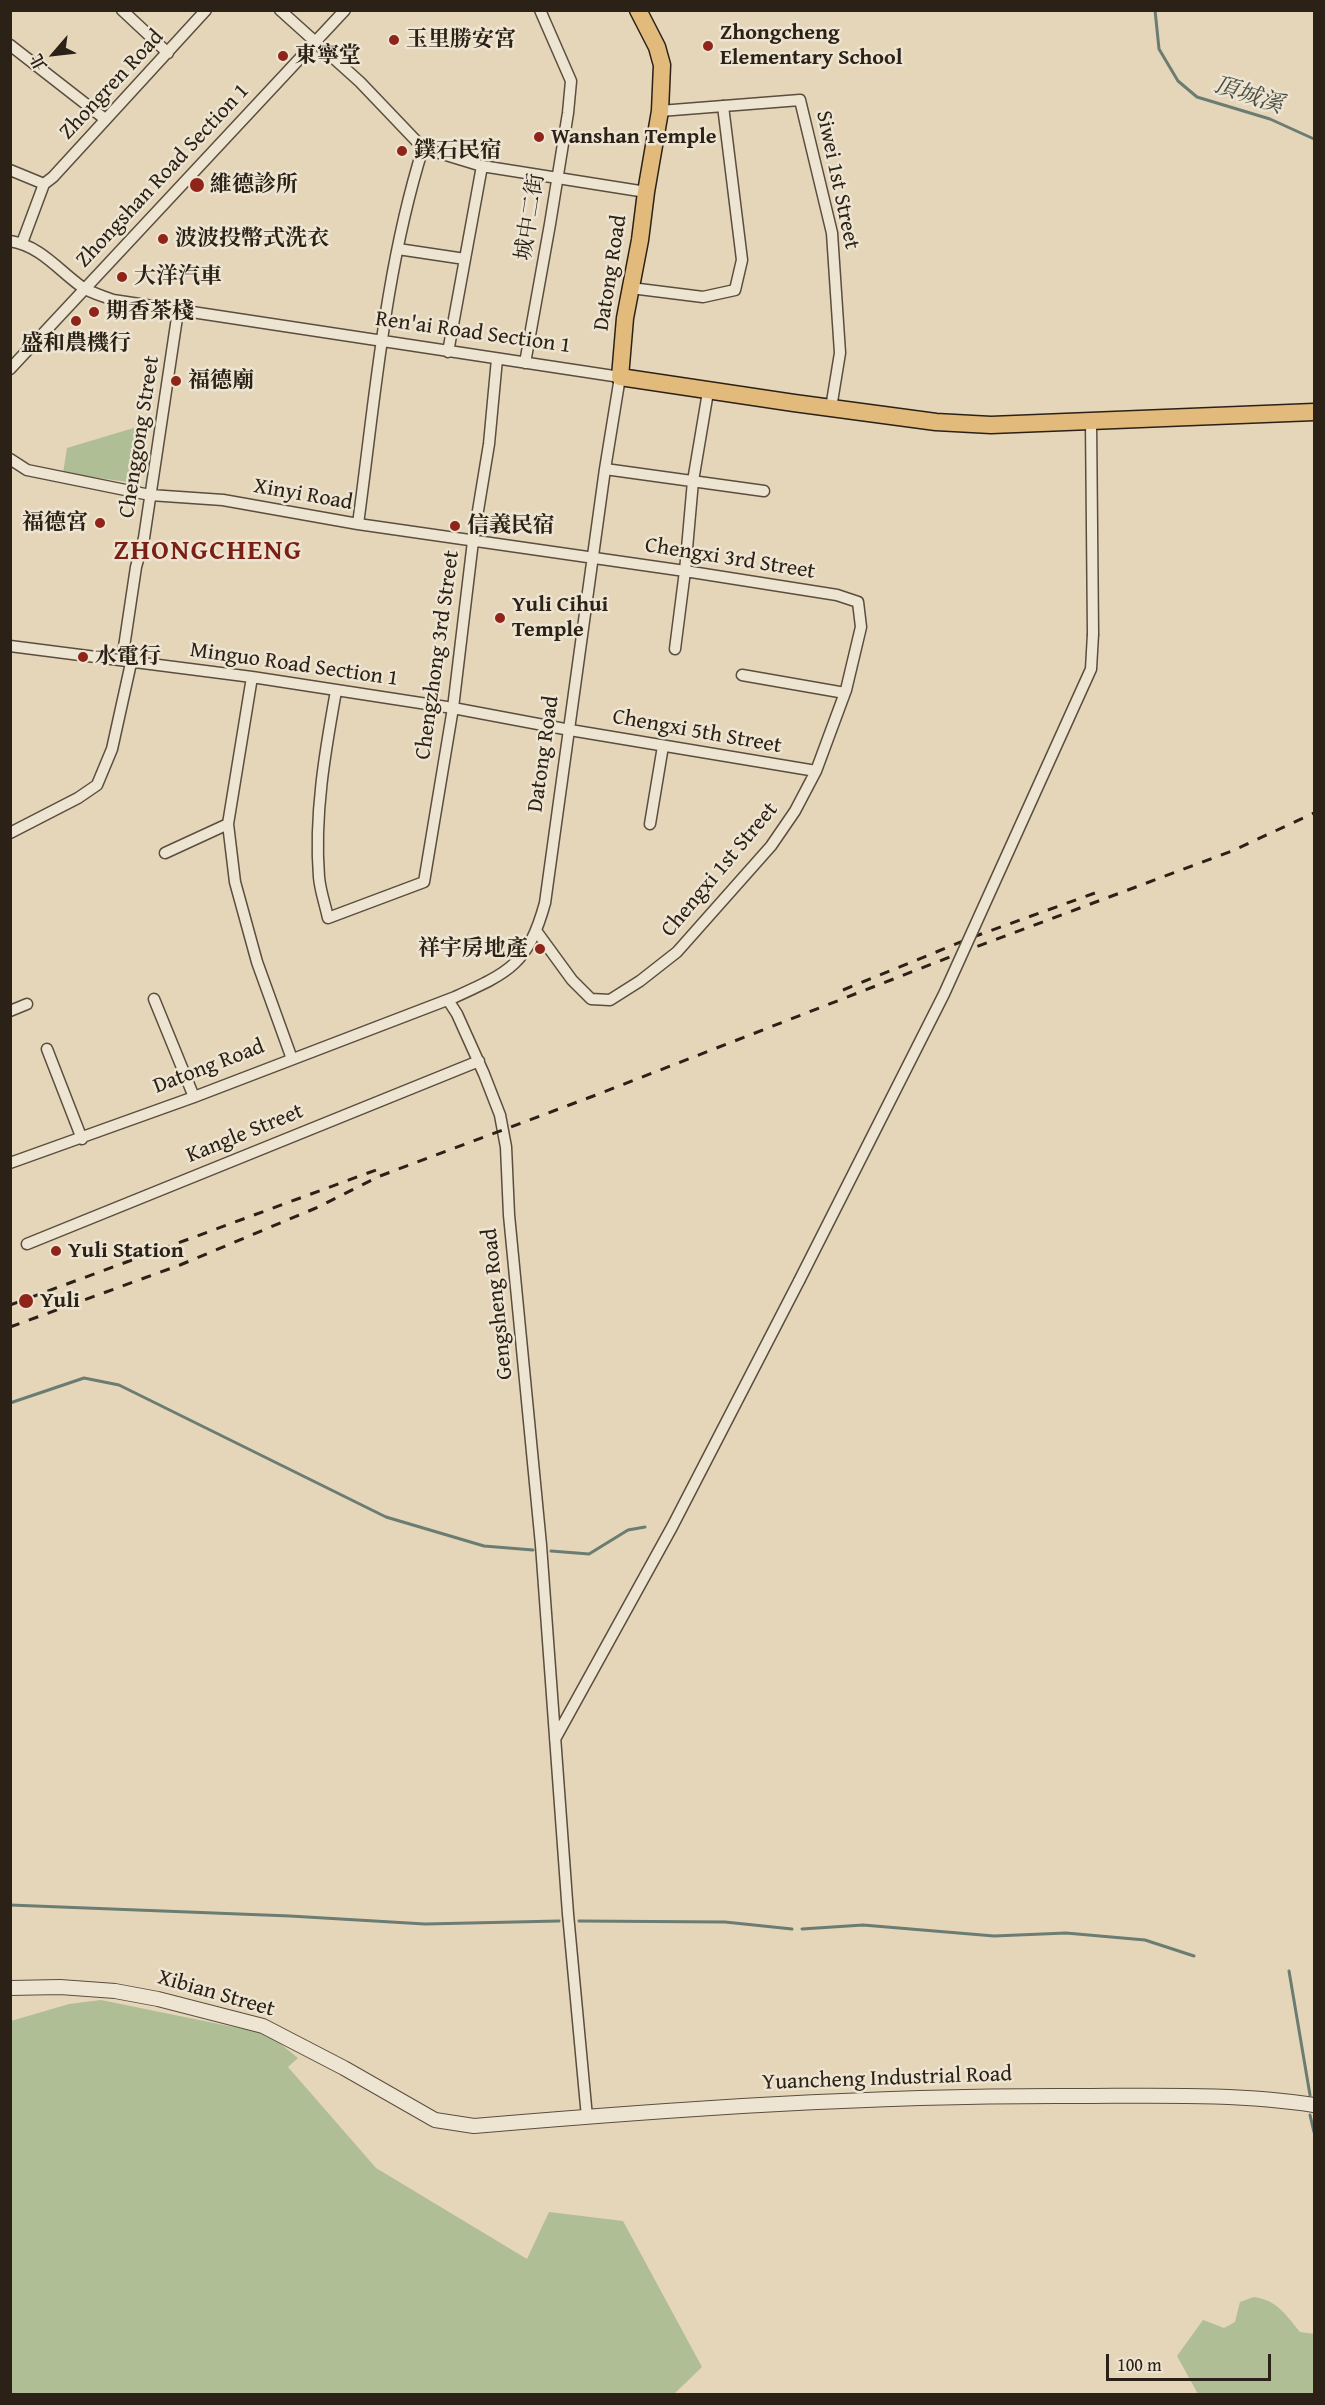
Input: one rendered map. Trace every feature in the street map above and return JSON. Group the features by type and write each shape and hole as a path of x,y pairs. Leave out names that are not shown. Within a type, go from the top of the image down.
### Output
{"main road":[{"name":"Datong Road","path":"620,377 625,318 660,111 662,65 657,47 638,10"},
{"name":"Ren'ai Road Section 1","path":"620,377 708,392 936,422 991,425 1314,412"}],"street":[{"path":"122,10 168,52"},
{"name":"Zhongren Road","path":"22,243 44,184 53,177 206,10"},
{"path":"280,10 382,104 423,148 482,166 646,192"},
{"name":"Zhongshan Road Section 1","path":"10,369 345,10"},
{"name":"城中二街","path":"525,363 568,113 571,81 540,10"},
{"path":"10,45 105,120"},
{"name":"Siwei 1st Street","path":"660,111 800,100 832,233 840,353 831,408"},
{"path":"631,288 703,297 735,290 742,260 723,106"},
{"path":"358,524 382,342 398,249 423,148"},
{"path":"448,352 482,166"},
{"path":"10,170 44,184"},
{"name":"Ren'ai Road Section 1","path":"10,241 22,243 49,258 84,288 113,300 620,377"},
{"path":"398,249 465,259"},
{"name":"Chenggong Street","path":"10,833 78,798 98,785 112,749 131,663 124,647 136,567 144,538 178,311"},
{"name":"Chengzhong 3rd Street","path":"336,691 321,792 319,878 328,918 424,882 453,708 473,541 489,444 497,359"},
{"name":"Datong Road","path":"10,1163 82,1139 448,1000 496,978 512,967 527,951 537,932 545,903 605,468 620,377"},
{"path":"675,649 693,481 708,392"},
{"path":"555,1739 672,1527 800,1281 944,994 997,881 1090,669 1093,634 1091,421"},
{"name":"Xinyi Road","path":"10,459 27,470 150,495 223,500 358,524 594,558"},
{"path":"605,468 764,491"},
{"name":"Chengxi 3rd Street","path":"594,558 837,595 858,602"},
{"name":"Chengxi 1st Street","path":"537,932 572,980 591,999 610,1000 640,981 677,952 771,846 795,812 816,771 845,693 861,627 858,602"},
{"name":"Minguo Road Section 1","path":"10,646 252,677 453,708 570,730"},
{"path":"742,675 845,693"},
{"path":"252,677 228,824 235,882 257,962 292,1059"},
{"name":"Chengxi 5th Street","path":"570,730 816,771"},
{"path":"650,824 663,746"},
{"path":"165,853 228,824"},
{"path":"154,999 194,1097"},
{"name":"Gengsheng Road","path":"448,1000 479,1061 500,1115 506,1147 509,1215 546,1615 568,1914 587,2117"},
{"path":"10,1011 27,1004"},
{"path":"47,1049 82,1139"},
{"name":"Kangle Street","path":"27,1244 479,1061"},
{"name":"Xibian Street","path":"10,1988 60,1987 115,1990 159,1998 263,2026 317,2053 435,2120 461,2124"},
{"name":"Yuancheng Industrial Road","path":"461,2124 474,2126 766,2104 991,2095 1199,2096 1314,2105"}],"green space":[{"path":"147,424 139,475 128,482 63,473 67,448"},
{"path":"101,2000 268,2034 298,2058 288,2067 376,2168 527,2259 549,2212 623,2221 702,2367 674,2394 11,2394 11,2021 69,2004"},
{"path":"1254,2297 1275,2305 1300,2332 1314,2334 1314,2394 1198,2394 1177,2356 1203,2320 1224,2328 1235,2322 1240,2302"}],"waterway":[{"name":"頂城溪","path":"1155,10 1159,49 1178,81 1197,97 1270,119 1314,139"},
{"path":"10,1403 84,1378 119,1385 386,1517 484,1546 533,1550"},
{"path":"551,1551 589,1554 628,1530 645,1527"},
{"path":"10,1905 290,1916 425,1924 559,1921"},
{"path":"579,1921 725,1922 792,1929"},
{"path":"802,1929 863,1925 994,1936 1066,1933 1145,1940 1194,1956"},
{"path":"1289,1971 1310,2095"},
{"path":"1310,2115 1314,2132"}],"railway":[{"path":"10,1327 180,1265 316,1208 380,1176 1232,851 1314,813"},
{"path":"843,990 973,937 1095,893"},
{"path":"10,1305 376,1170"}],"place":[{"name":"玉里勝安宮","path":"394,40"},
{"name":"Zhongcheng Elementary School","path":"708,46"},
{"name":"東寧堂","path":"283,56"},
{"name":"Wanshan Temple","path":"539,137"},
{"name":"鏷石民宿","path":"402,151"},
{"name":"維德診所","path":"197,185"},
{"name":"波波投幣式洗衣","path":"163,239"},
{"name":"大洋汽車","path":"122,277"},
{"name":"期香茶棧","path":"94,312"},
{"name":"盛和農機行","path":"76,321"},
{"name":"福德廟","path":"176,381"},
{"name":"福德宮","path":"100,523"},
{"name":"信義民宿","path":"455,526"},
{"name":"Yuli Cihui Temple","path":"500,618"},
{"name":"水電行","path":"83,657"},
{"name":"祥宇房地產","path":"540,949"},
{"name":"Yuli Station","path":"56,1251"},
{"name":"Yuli","path":"26,1301"}],"district":[{"name":"ZHONGCHENG","path":"208,552"}]}
